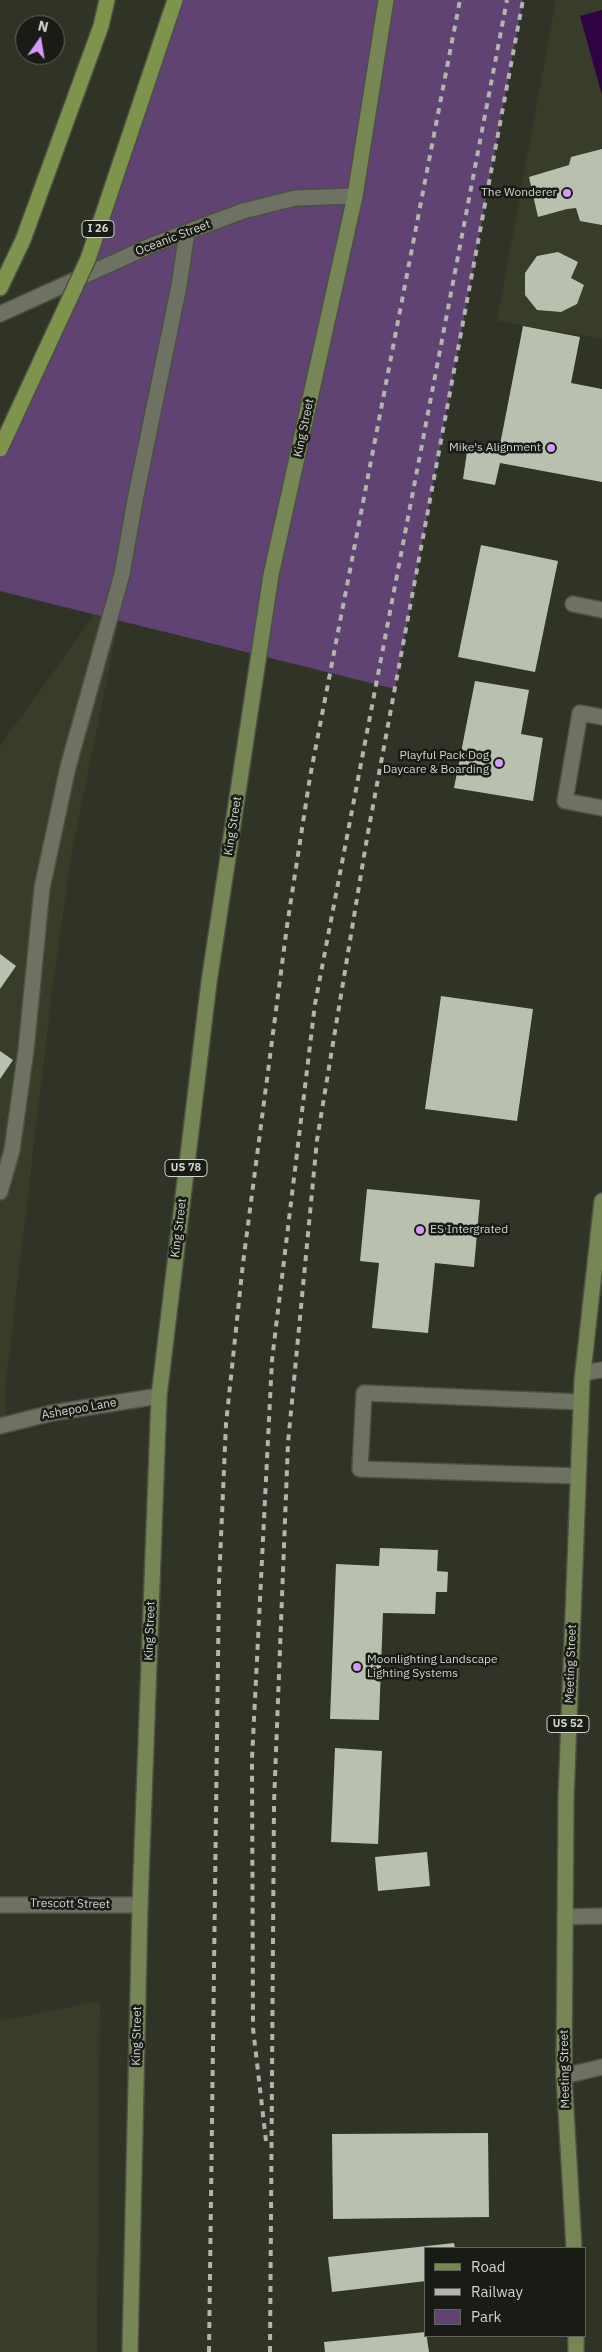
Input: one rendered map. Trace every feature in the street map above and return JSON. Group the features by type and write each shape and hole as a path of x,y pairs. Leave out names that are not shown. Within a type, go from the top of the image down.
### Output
{"highway":[{"path":"0,288 26,230 101,26 107,0"},
{"name":"I 26","path":"0,449 88,259 174,0"}],"main road":[{"name":"King Street","path":"130,2352 140,1905 159,1396 209,982 271,575 355,196 386,0"},
{"name":"Meeting Street","path":"574,2247 564,2076 566,1788 581,1402 602,1201"},
{"path":"576,2337 576,2352"}],"street":[{"name":"Oceanic Street","path":"0,314 152,245 243,211 295,198 355,196"},
{"path":"0,1192 12,1150 26,1050 42,888 68,767 122,574 137,490 179,286 187,232"},
{"path":"573,604 602,610"},
{"path":"602,717 580,713 565,801 602,808"},
{"path":"583,1373 602,1370"},
{"path":"578,1476 360,1469 364,1393 581,1402"},
{"name":"Ashepoo Lane","path":"0,1426 52,1413 159,1396"},
{"name":"Trescott Street","path":"0,1905 140,1905"},
{"path":"565,1917 602,1916"},
{"path":"564,2076 602,2068"}],"shaded area":[{"name":"The Wonderer","path":"556,0 602,0 602,339 497,321"},
{"path":"602,10 602,95 580,16"},
{"path":"95,614 119,620 71,856 52,992 6,1380 5,1424 0,1426 0,746"},
{"path":"100,2001 97,2352 0,2352 0,2021"}],"green space":[{"path":"175,0 523,0 395,689 0,591 0,449 88,259"}],"building":[{"name":"The Wonderer","path":"602,149 602,225 580,221 576,208 538,217 529,177 569,165 571,157"},
{"path":"558,252 578,262 571,278 584,285 577,304 561,312 537,310 525,295 525,273 537,256"},
{"path":"523,326 580,337 571,383 602,389 602,482 500,463 495,485 463,479 468,445 499,450"},
{"path":"481,545 558,561 535,672 458,657"},
{"name":"Playful Pack Dog Daycare & Boarding","path":"475,681 529,690 521,734 543,738 533,801 454,788"},
{"path":"0,954 16,966 0,989"},
{"path":"441,996 533,1009 517,1121 425,1109"},
{"path":"0,1051 13,1060 0,1079"},
{"name":"ES Intergrated","path":"367,1189 480,1200 474,1267 435,1263 428,1333 372,1328 379,1263 360,1261"},
{"name":"Moonlighting Landscape Lighting Systems","path":"380,1548 438,1550 437,1571 448,1572 447,1592 436,1592 435,1614 383,1613 379,1720 330,1719 336,1564 379,1566"},
{"path":"335,1748 382,1751 378,1844 331,1842"},
{"path":"427,1852 430,1886 378,1891 375,1857"},
{"path":"488,2133 489,2217 333,2219 332,2134"},
{"path":"454,2243 455,2247 424,2247 424,2281 332,2292 328,2257"},
{"path":"424,2332 429,2352 325,2352 324,2342"}],"railway":[{"path":"209,2352 219,1583 226,1424 243,1263 287,926 310,777 460,0"},
{"path":"266,2141 253,2028 252,1759 272,1360 315,1004 507,0"},
{"path":"270,2352 274,1803 288,1443 317,1140 367,838 523,0"}],"place":[{"name":"The Wonderer","path":"567,193"},
{"name":"Mike's Alignment","path":"551,448"},
{"name":"Playful Pack Dog Daycare & Boarding","path":"499,763"},
{"name":"ES Intergrated","path":"420,1230"},
{"name":"Moonlighting Landscape Lighting Systems","path":"357,1667"}]}
